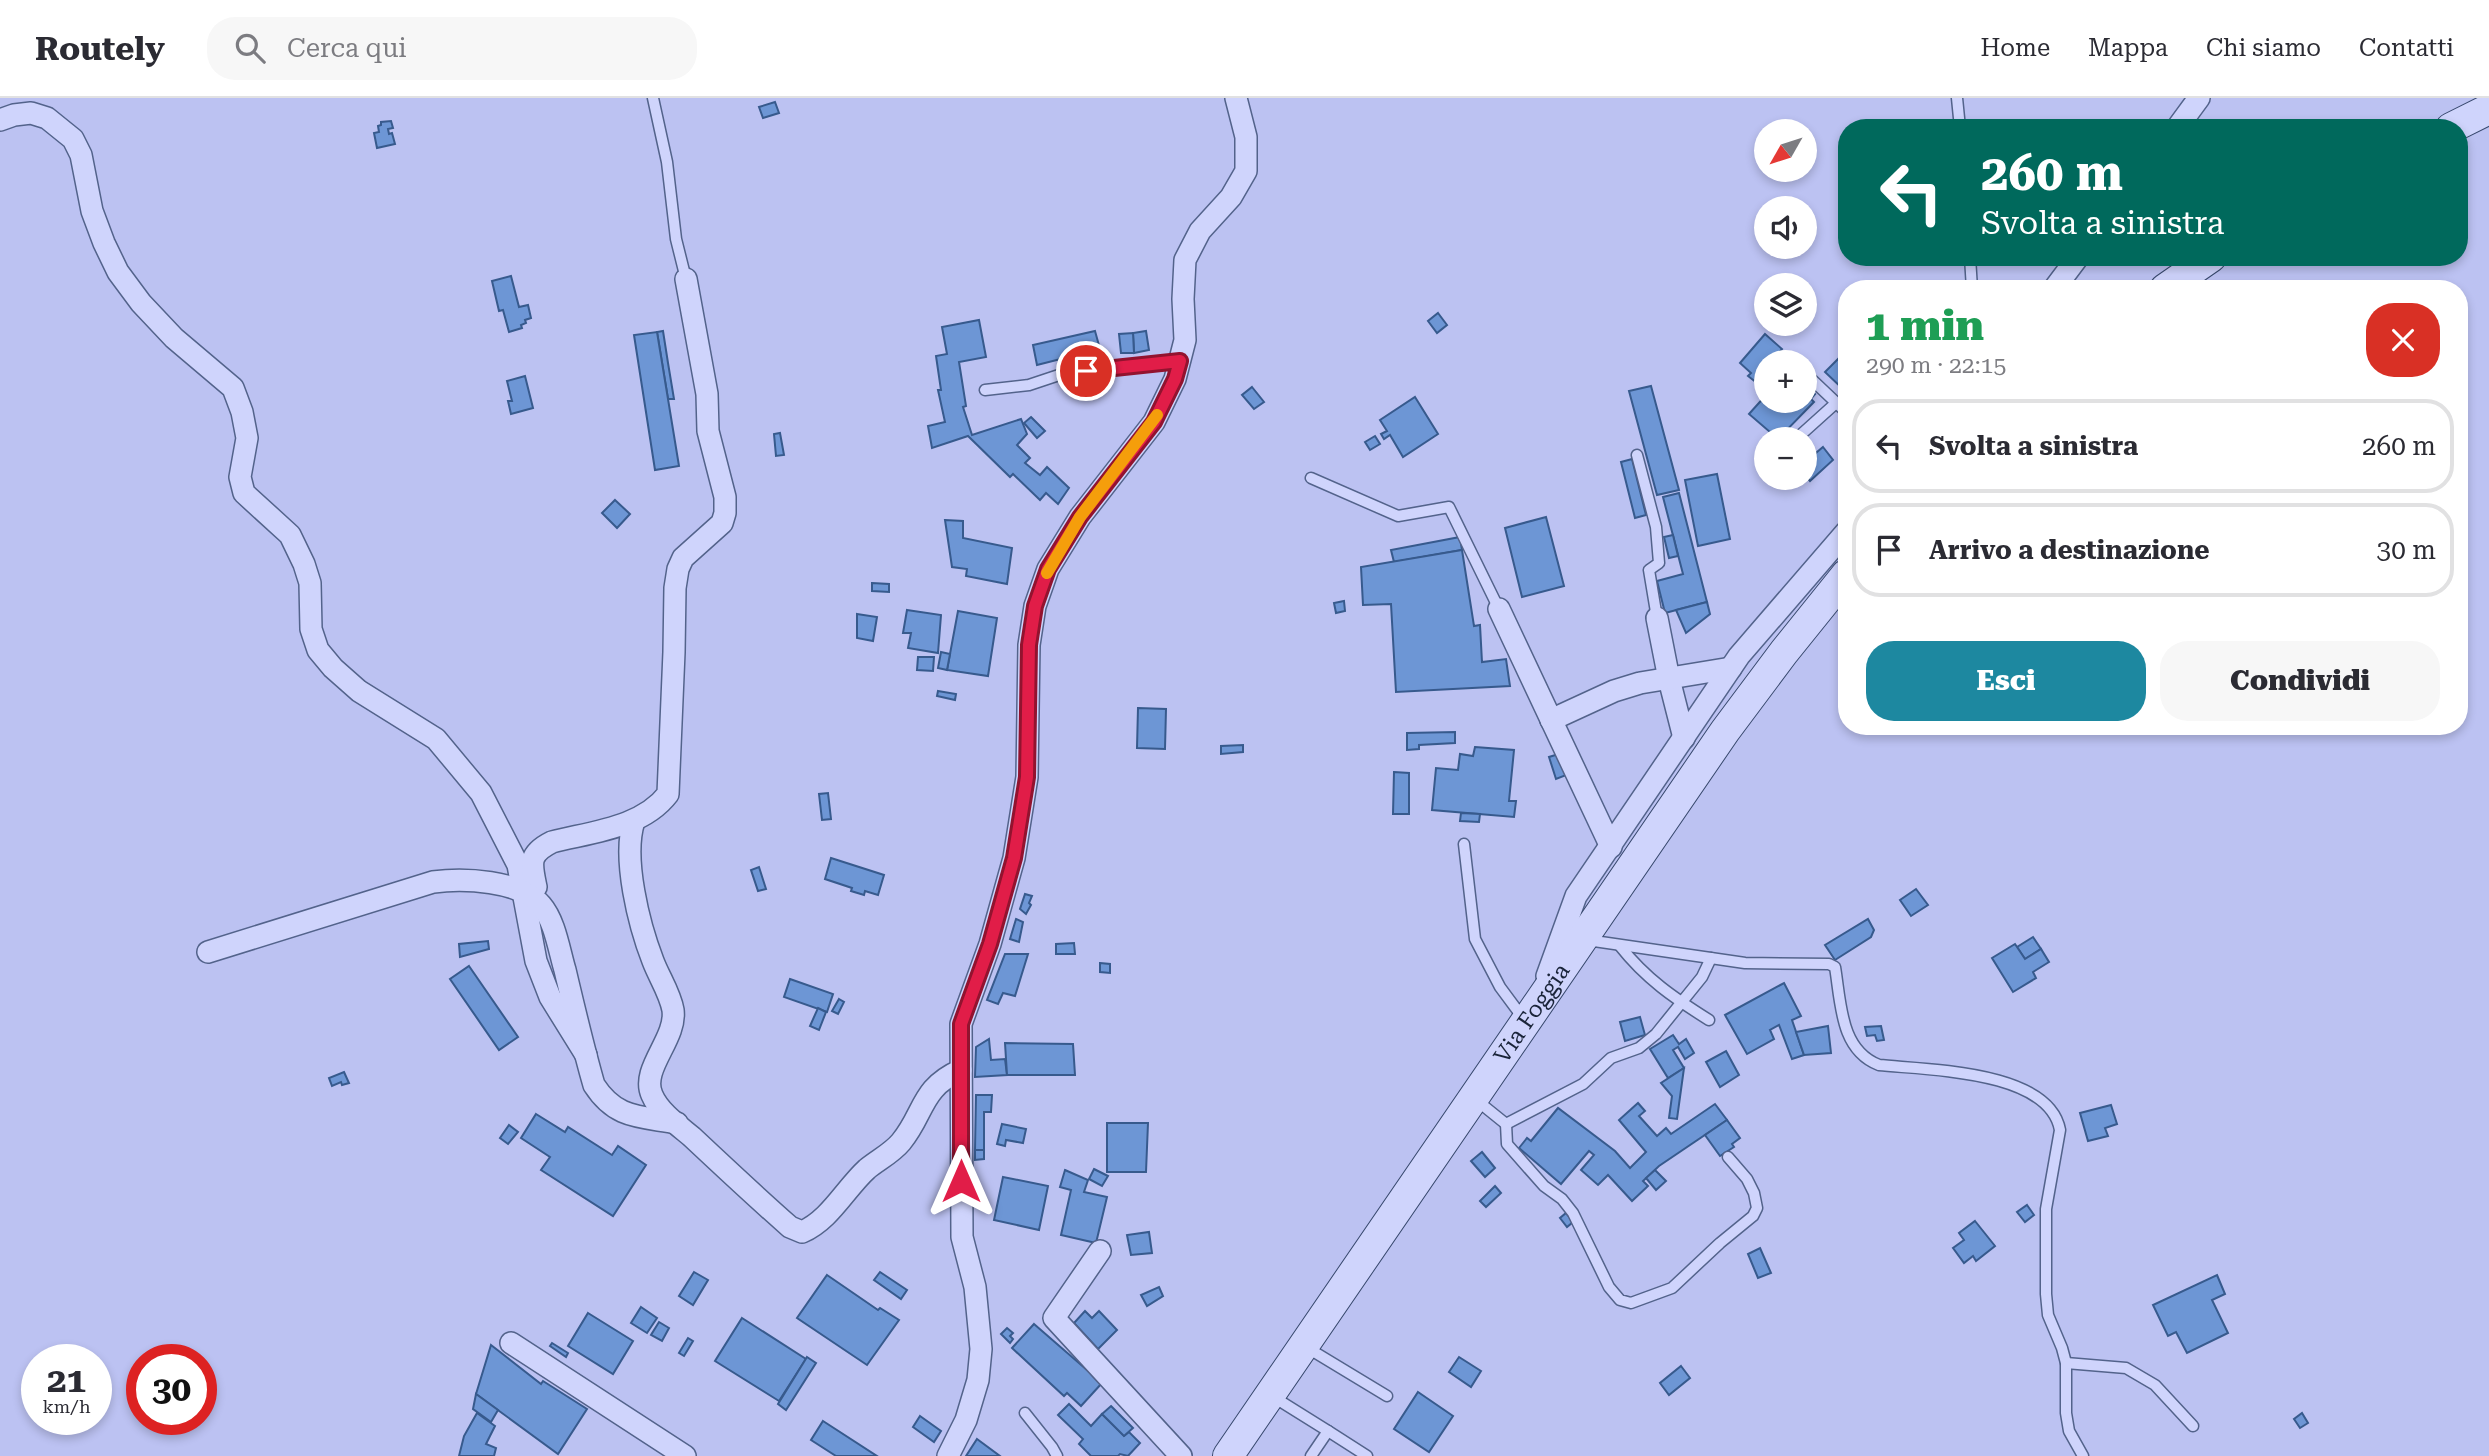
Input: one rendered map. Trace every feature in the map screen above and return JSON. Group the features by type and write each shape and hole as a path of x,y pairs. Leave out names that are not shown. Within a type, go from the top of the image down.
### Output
{"main road":[{"path":"2464,119 2481,107"},
{"path":"2178,280 2198,266"},
{"name":"Via Foggia","path":"1228,1456 1725,731 1838,585"}],"street":[{"path":"948,1456 966,1420 978,1380 981,1349 975,1287 962,1237 961,1024 990,944 1014,858 1027,777 1029,645 1035,606 1048,569 1080,517 1154,422 1175,379 1185,340 1185,260 1200,231 1231,197 1246,171 1246,137 1236,98"},
{"path":"2184,119 2199,98"},
{"path":"0,120 31,113 47,118 73,139 81,155 92,211 118,272 141,303 174,338 233,388 242,412 247,438 240,477 244,493 290,535 304,564 310,583 311,629 318,650 333,668 359,691 436,739 459,763 481,793 532,898 547,915 558,944 594,1085 605,1101 624,1114 677,1123"},
{"path":"532,898 532,862 535,852 552,842 634,821 658,807 667,794 678,569 683,558 722,523 725,513 724,497 708,431 707,394 686,279"},
{"path":"1532,1010 1576,896 1739,656 1838,540"},
{"path":"1499,609 1611,847"},
{"path":"1657,618 1684,738"},
{"path":"1551,720 1614,691 1640,683 1731,668"},
{"path":"634,821 630,833 631,862 639,915 646,943 669,996 673,1013 673,1028 649,1084 657,1104 790,1227 802,1232 814,1227 852,1183 901,1143 931,1090 944,1077 961,1070"},
{"path":"208,952 433,882 476,880 498,884 532,898"},
{"path":"1100,1251 1054,1318 1181,1456"},
{"path":"511,1343 685,1456"}],"lane":[{"path":"653,98 667,162 676,239 686,279"},
{"path":"1957,98 1959,119"},
{"path":"985,390 1029,385 1062,374 1180,361"},
{"path":"1809,427 1836,402 1817,384"},
{"path":"1637,455 1656,527 1658,563 1649,570 1657,618"},
{"path":"1311,478 1398,516 1449,506 1499,609"},
{"path":"1464,844 1475,939 1500,987 1532,1010"},
{"path":"1581,939 1745,963 1829,964 1835,967 1847,1035 1868,1061 1879,1065 1989,1077 2043,1100 2052,1108 2058,1118 2060,1130 2046,1209 2046,1294 2048,1315 2066,1363 2066,1413 2069,1431 2083,1456"},
{"path":"1620,946 1635,965 1666,993 1709,1020"},
{"path":"1506,1124 1583,1084 1611,1058 1639,1048 1656,1034 1702,977 1711,958"},
{"path":"1473,1097 1506,1124 1507,1144 1544,1186 1562,1199 1573,1213 1609,1287 1620,1300 1631,1303 1672,1288 1720,1243 1754,1216 1757,1208 1747,1178 1728,1157"},
{"path":"1303,1345 1387,1396"},
{"path":"2066,1363 2126,1368 2155,1385 2193,1426"},
{"path":"1270,1394 1367,1456"},
{"path":"1025,1413 1057,1456"},
{"path":"1311,1456 1328,1431"}],"building":[{"path":"775,102 779,113 763,118 759,107"},
{"path":"391,121 393,128 388,129 395,144 377,148 374,133 379,132 378,126 381,122"},
{"path":"511,276 519,307 528,305 531,318 525,320 522,328 509,332 503,310 499,311 492,281"},
{"path":"1438,313 1447,325 1437,333 1428,321"},
{"path":"979,320 986,357 959,362 966,406 963,407 972,435 1021,419 1027,434 1017,445 1030,458 1025,463 1040,475 1047,467 1069,488 1058,504 1046,493 1040,500 1013,474 1010,477 968,436 932,448 928,426 945,422 938,390 941,390 936,356 947,354 942,327"},
{"path":"663,331 674,399 668,399 657,332"},
{"path":"1095,331 1100,349 1037,365 1033,345"},
{"path":"1146,331 1149,350 1134,353 1133,333"},
{"path":"657,332 679,466 655,470 634,335"},
{"path":"1133,333 1134,353 1121,353 1119,334"},
{"path":"1763,336 1767,336 1782,349 1754,350 1754,381 1748,376 1751,373 1740,363"},
{"path":"1838,359 1838,384 1825,372"},
{"path":"525,376 533,408 511,414 508,401 512,401 507,381"},
{"path":"1651,386 1679,490 1657,495 1629,391"},
{"path":"1252,387 1264,402 1254,409 1242,395"},
{"path":"1415,397 1438,434 1403,457 1390,435 1384,439 1381,434 1387,431 1380,420"},
{"path":"1754,408 1754,413 1803,413 1790,427 1764,427 1749,414"},
{"path":"1031,417 1045,431 1037,438 1024,423"},
{"path":"780,433 784,455 776,456 774,434"},
{"path":"1375,436 1380,444 1370,450 1365,442"},
{"path":"1823,447 1833,460 1817,475 1817,452"},
{"path":"1632,459 1646,515 1635,518 1621,462"},
{"path":"1717,474 1730,539 1698,546 1685,480"},
{"path":"1679,493 1707,602 1665,613 1657,581 1683,574 1663,497"},
{"path":"615,500 630,514 617,528 602,513"},
{"path":"1546,517 1564,586 1522,597 1505,528"},
{"path":"945,520 963,521 963,538 1012,548 1007,584 966,576 967,569 952,567"},
{"path":"1673,535 1678,556 1669,558 1664,537"},
{"path":"1460,537 1462,550 1394,562 1391,550"},
{"path":"1462,550 1474,626 1480,625 1482,662 1506,659 1510,686 1396,692 1391,604 1363,605 1361,567"},
{"path":"872,583 889,584 889,592 872,591"},
{"path":"1344,601 1345,611 1336,613 1334,603"},
{"path":"1707,602 1710,614 1686,633 1676,610"},
{"path":"907,610 941,615 938,653 908,648 911,633 903,633"},
{"path":"958,611 997,618 988,676 947,670"},
{"path":"857,614 877,617 873,641 857,638"},
{"path":"941,652 950,654 947,670 938,668"},
{"path":"918,657 934,657 933,671 917,670"},
{"path":"938,691 956,694 955,700 937,696"},
{"path":"1138,708 1166,709 1165,749 1137,748"},
{"path":"1455,732 1455,743 1419,745 1419,749 1407,750 1407,733"},
{"path":"1243,745 1243,752 1221,754 1221,746"},
{"path":"1475,747 1514,750 1509,801 1516,801 1514,817 1432,810 1436,768 1458,770 1460,754 1473,756"},
{"path":"1562,753 1569,774 1556,779 1549,757"},
{"path":"1394,772 1409,773 1409,814 1393,814"},
{"path":"828,793 831,819 822,820 819,794"},
{"path":"1461,813 1480,814 1479,822 1460,821"},
{"path":"831,858 884,875 878,895 865,891 864,895 825,879"},
{"path":"759,867 766,889 758,891 751,870"},
{"path":"1916,889 1928,905 1911,916 1900,900"},
{"path":"1025,894 1032,896 1026,914 1020,909"},
{"path":"1016,919 1023,922 1019,942 1010,939"},
{"path":"1868,919 1874,930 1871,937 1835,960 1825,945"},
{"path":"2033,937 2041,949 2025,959 2017,947"},
{"path":"488,941 489,949 460,957 459,944"},
{"path":"1074,943 1075,954 1056,954 1056,944"},
{"path":"2015,944 2025,959 2041,949 2049,962 2033,972 2036,978 2013,992 1992,958"},
{"path":"1005,954 1028,954 1015,996 1003,993 998,1004 987,1000"},
{"path":"1100,963 1110,964 1110,973 1100,972"},
{"path":"469,966 518,1037 499,1050 450,979"},
{"path":"790,979 833,994 827,1012 784,997"},
{"path":"1784,983 1801,1016 1792,1020 1804,1055 1792,1059 1779,1025 1770,1030 1774,1039 1747,1054 1725,1015"},
{"path":"839,999 844,1002 838,1014 832,1011"},
{"path":"818,1008 826,1012 819,1030 810,1026"},
{"path":"1640,1017 1645,1035 1625,1041 1620,1022"},
{"path":"1828,1026 1831,1053 1804,1055 1796,1032"},
{"path":"1881,1026 1884,1040 1877,1041 1875,1035 1867,1036 1865,1027"},
{"path":"1673,1035 1679,1044 1686,1039 1694,1053 1685,1059 1678,1047 1673,1050 1684,1068 1668,1078 1650,1049"},
{"path":"989,1039 991,1060 1005,1059 1007,1075 975,1077 976,1047"},
{"path":"1005,1043 1073,1044 1075,1075 1007,1075"},
{"path":"1726,1051 1739,1075 1720,1087 1706,1062"},
{"path":"1684,1068 1677,1119 1669,1118 1672,1096 1661,1083"},
{"path":"344,1072 349,1083 342,1085 341,1082 332,1086 329,1078"},
{"path":"976,1095 992,1095 991,1112 984,1112 984,1150 975,1150"},
{"path":"1638,1103 1645,1111 1639,1116 1657,1136 1666,1128 1671,1134 1715,1104 1727,1120 1659,1166 1643,1181 1648,1186 1632,1201 1608,1175 1598,1185 1581,1170 1594,1155 1589,1151 1561,1184 1519,1148 1527,1138 1531,1141 1558,1108 1615,1151 1630,1168 1646,1152 1619,1120"},
{"path":"2111,1105 2117,1124 2105,1128 2108,1136 2088,1141 2080,1113"},
{"path":"536,1114 565,1132 568,1127 612,1155 618,1146 646,1165 613,1216 541,1170 550,1157 521,1138"},
{"path":"1727,1120 1740,1138 1732,1144 1734,1147 1720,1156 1705,1135"},
{"path":"1107,1123 1148,1123 1146,1172 1107,1172"},
{"path":"1002,1124 1026,1129 1023,1143 1006,1140 1005,1146 997,1144"},
{"path":"509,1125 518,1132 508,1144 500,1138"},
{"path":"975,1150 984,1150 984,1159 975,1160"},
{"path":"1482,1152 1495,1168 1485,1177 1471,1161"},
{"path":"1094,1169 1108,1176 1102,1186 1089,1179"},
{"path":"1065,1170 1088,1180 1084,1192 1107,1197 1096,1243 1061,1235 1071,1190 1060,1187"},
{"path":"1655,1170 1666,1181 1656,1190 1646,1178"},
{"path":"1003,1177 1048,1186 1039,1230 994,1220"},
{"path":"1495,1186 1501,1193 1486,1207 1480,1201"},
{"path":"2027,1205 2034,1215 2025,1222 2017,1212"},
{"path":"1566,1213 1573,1222 1567,1227 1560,1218"},
{"path":"1975,1221 1995,1246 1976,1261 1973,1256 1964,1263 1953,1248 1964,1240 1959,1233"},
{"path":"1149,1232 1152,1253 1131,1255 1127,1235"},
{"path":"1760,1248 1771,1273 1758,1278 1748,1254"},
{"path":"694,1272 708,1280 693,1305 679,1296"},
{"path":"880,1272 907,1290 901,1299 874,1280"},
{"path":"827,1275 878,1310 880,1308 899,1320 867,1365 797,1318"},
{"path":"2217,1275 2225,1294 2212,1300 2228,1333 2187,1353 2176,1332 2168,1336 2153,1305"},
{"path":"1159,1287 1163,1296 1147,1306 1141,1295"},
{"path":"641,1307 657,1318 647,1333 631,1323"},
{"path":"1085,1311 1092,1318 1099,1311 1117,1330 1098,1349 1074,1323"},
{"path":"588,1313 633,1341 613,1374 568,1346"},
{"path":"742,1318 806,1359 779,1401 715,1361"},
{"path":"659,1322 669,1328 662,1341 651,1335"},
{"path":"1034,1324 1102,1383 1081,1406 1067,1393 1064,1396 1012,1348"},
{"path":"1007,1328 1013,1333 1010,1343 1001,1334"},
{"path":"688,1338 693,1341 684,1356 679,1353"},
{"path":"552,1343 568,1353 566,1357 550,1346"},
{"path":"491,1345 541,1384 543,1381 587,1409 558,1454 476,1394"},
{"path":"807,1357 816,1363 786,1410 778,1404"},
{"path":"1459,1357 1481,1371 1471,1387 1449,1372"},
{"path":"1681,1366 1690,1378 1669,1395 1660,1383"},
{"path":"1418,1392 1453,1416 1429,1452 1394,1429"},
{"path":"476,1394 498,1410 491,1422 473,1409"},
{"path":"1069,1404 1091,1426 1102,1414 1124,1436 1129,1432 1140,1443 1128,1456 1091,1456 1079,1444 1083,1439 1058,1415"},
{"path":"1111,1406 1133,1428 1124,1436 1102,1414"},
{"path":"477,1413 495,1426 486,1444 496,1448 494,1456 459,1456 464,1436"},
{"path":"2302,1413 2308,1423 2300,1428 2294,1419"},
{"path":"920,1416 941,1431 934,1442 913,1427"},
{"path":"823,1421 877,1456 836,1456 811,1440"},
{"path":"977,1439 1000,1456 966,1456"}],"slow traffic":[{"path":"1047,573 1080,517 1157,415"}],"route":[{"path":"961,1181 961,1024 990,944 1014,858 1027,777 1029,645 1035,606 1048,569 1080,517 1154,422 1175,379 1180,361 1086,371"}]}
